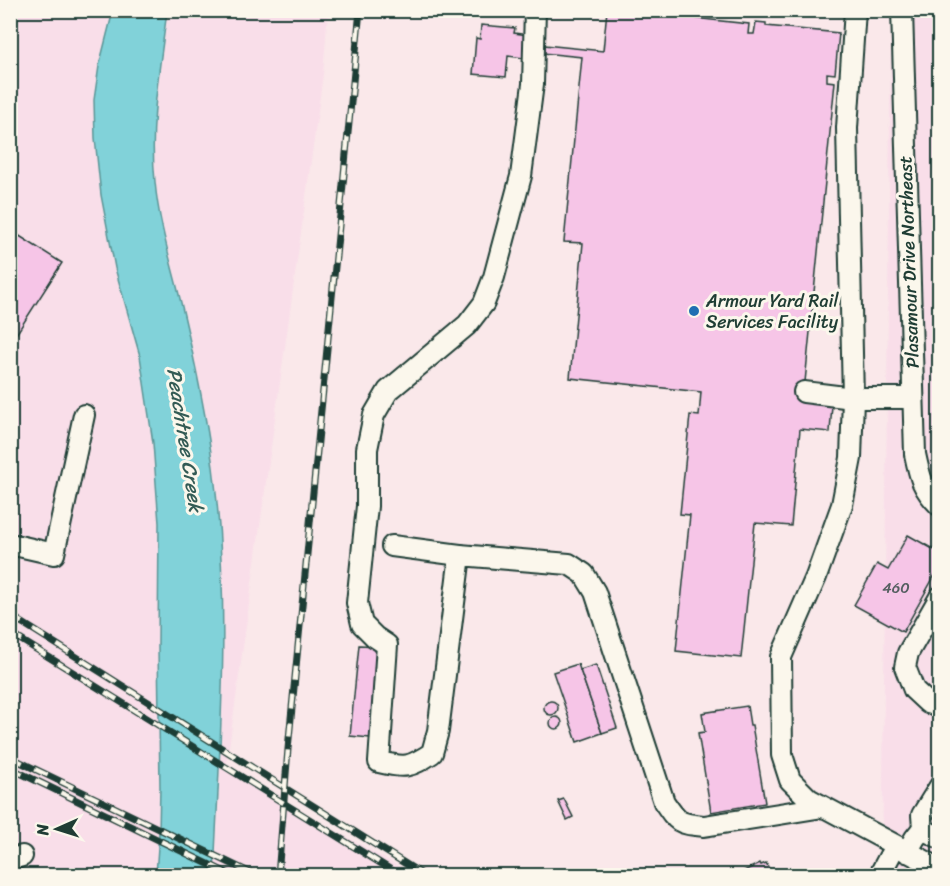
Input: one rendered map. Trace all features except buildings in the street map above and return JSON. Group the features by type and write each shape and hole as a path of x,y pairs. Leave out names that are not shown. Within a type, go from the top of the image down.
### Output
{"street":[{"path":"460,555 438,731 432,753 417,763 401,767 379,762 387,645 362,624 357,603 366,515 367,449 374,415 388,391 466,325 484,303 521,176 533,84 535,10"},
{"path":"855,10 847,128 853,398 851,458 842,505 816,577 781,657 782,755 790,780 809,799 939,869"},
{"name":"Plasamour Drive Northeast","path":"902,10 915,454 920,478 939,506"},
{"path":"804,392 853,398 913,398"},
{"path":"10,544 54,554 84,415"},
{"path":"392,546 460,555 569,564 584,574 594,592 664,802 675,818 684,824 704,826 823,807"},
{"path":"939,597 908,653 905,667 914,690 928,703 939,706"},
{"path":"879,876 901,849 931,833 922,815 939,786"}],"shaded area":[{"path":"10,11 328,11 323,75 226,769 414,875 11,875"},
{"path":"891,11 939,11 939,875 882,876"}],"water":[{"name":"Peachtree Creek","path":"113,11 167,11 154,118 155,182 163,231 187,330 207,428 213,467 222,569 221,722 214,875 156,875 160,787 159,523 153,443 140,356 115,268 101,195 95,138 94,100 99,66"}],"railway":[{"path":"278,876 288,749 360,10"},
{"path":"10,615 425,876"},
{"path":"10,633 401,876"},
{"path":"10,757 257,876"},
{"path":"10,768 233,876"}],"place":[{"name":"Armour Yard Rail Services Facility","path":"694,311"}]}
